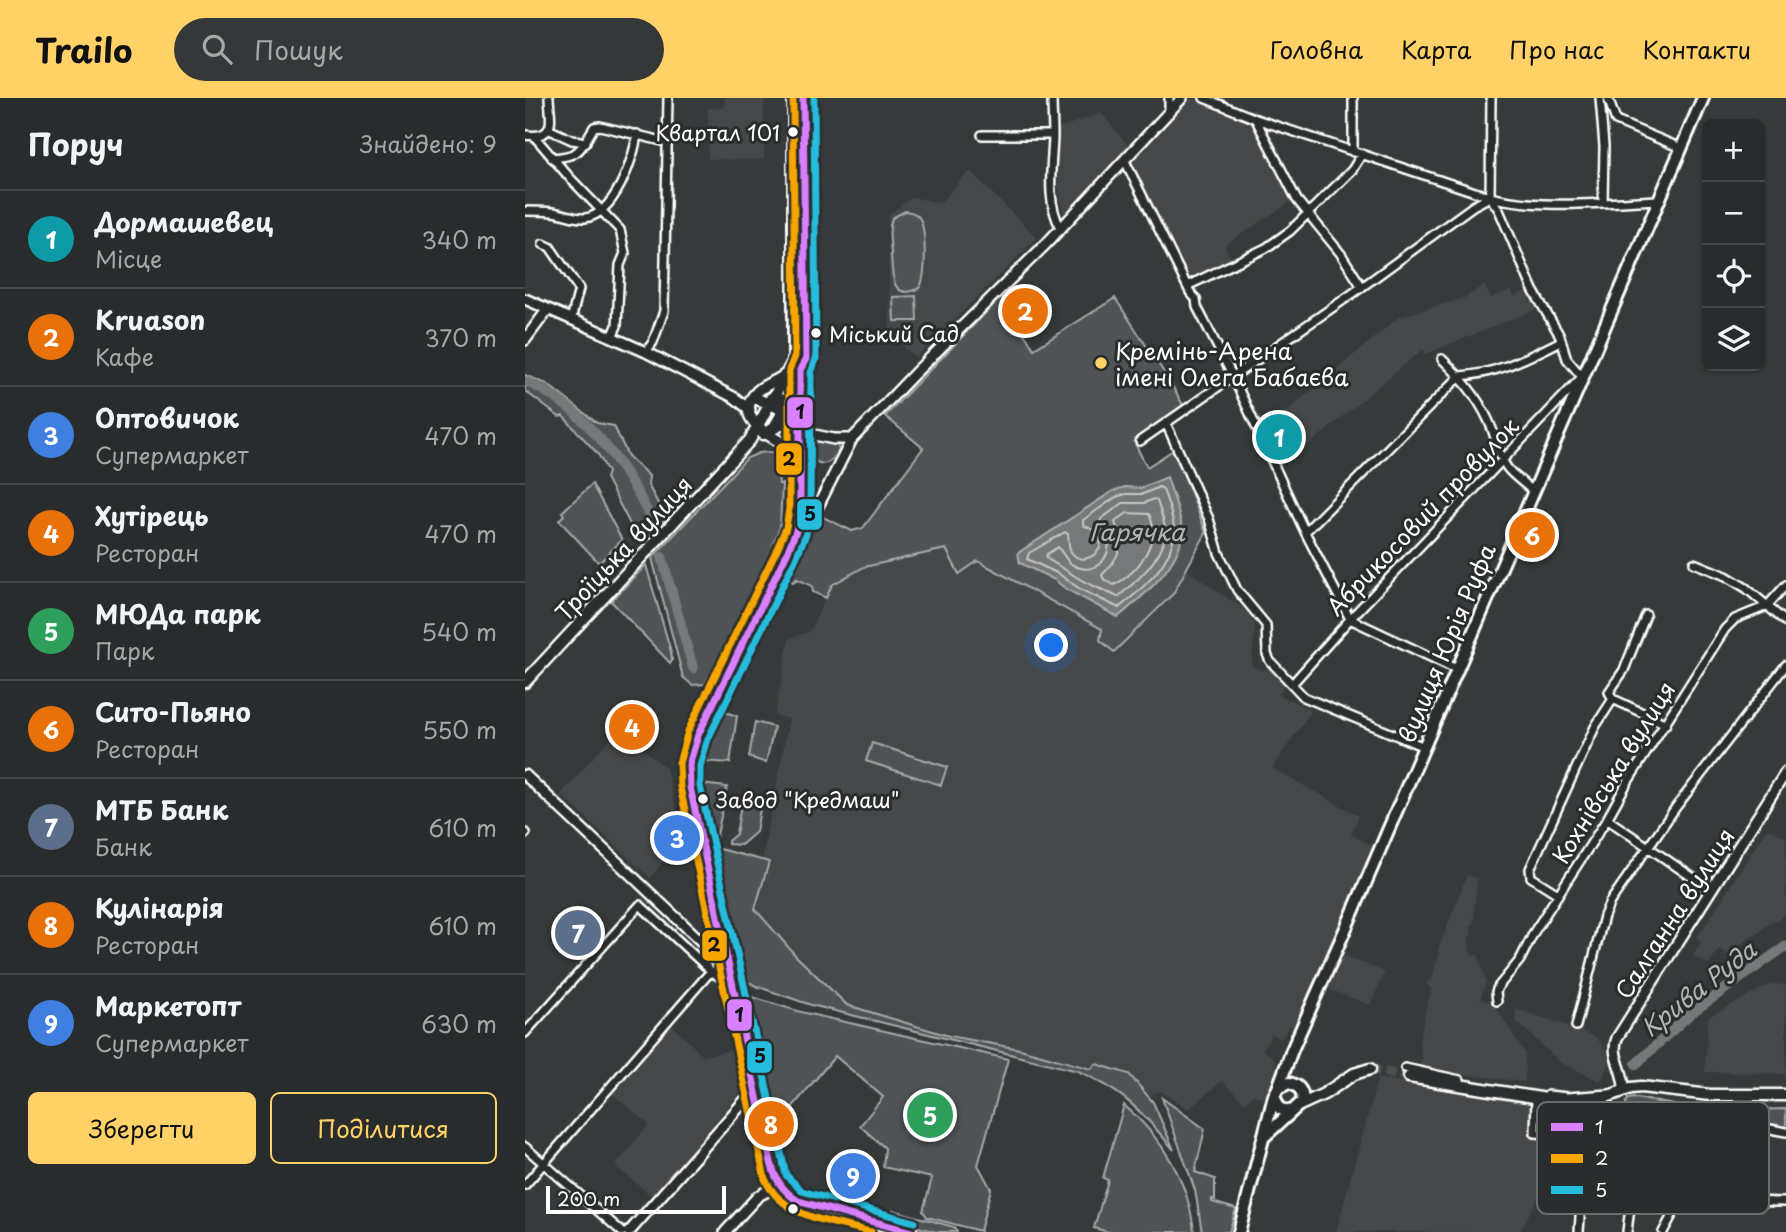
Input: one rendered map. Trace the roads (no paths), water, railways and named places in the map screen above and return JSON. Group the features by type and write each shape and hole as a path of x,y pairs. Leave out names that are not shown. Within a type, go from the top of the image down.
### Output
{"main road":[{"path":"794,98 794,367 800,402 798,520 787,553 698,735 688,765 690,787 772,1168 779,1185 786,1194 798,1201 911,1232"},
{"path":"800,453 751,418 750,410 753,397 758,391 784,377 806,359 803,98"},
{"name":"вулиця Юрія Руфа","path":"1239,1232 1276,1092 1297,1037 1703,98"},
{"path":"765,430 773,404 794,367"},
{"path":"753,397 773,404 800,402"},
{"path":"765,430 779,419 782,413 773,404"},
{"path":"765,430 800,415"},
{"name":"Троїцька вулиця","path":"525,682 750,440 765,430"},
{"path":"1297,1037 1291,1070 1303,1098 1300,1105"},
{"path":"1263,1138 1289,1111 1324,1094 1354,1074 1370,1069"},
{"path":"1407,1072 1536,1098 1573,1102 1598,1100 1641,1087 1710,1095 1786,1095"},
{"path":"1289,1111 1280,1109 1276,1092 1285,1083 1316,1092 1333,1087"}],"street":[{"path":"525,135 534,136 548,129 552,116 549,98"},
{"path":"646,352 653,342 664,311 668,98"},
{"path":"1052,98 1053,135 1049,183 1051,202 1061,229"},
{"path":"1169,98 1169,114"},
{"path":"798,520 809,522 812,519 852,439 1061,229 1182,98"},
{"path":"1204,98 1353,152 1514,203 1543,205 1659,200"},
{"path":"1353,98 1353,152"},
{"path":"1491,98 1490,197 1499,210 1533,290 1561,341 1566,359 1581,377"},
{"path":"1600,98 1604,146 1602,202"},
{"path":"1608,98 1616,121 1681,148"},
{"path":"1256,119 1297,200 1341,254 1362,287"},
{"path":"552,158 576,154 583,149 594,127 600,126 666,142"},
{"path":"548,129 572,140 586,142"},
{"path":"525,211 555,212 583,218 596,215 611,201 620,185 636,145 637,134"},
{"path":"982,135 1053,135"},
{"path":"534,136 601,209 608,221 620,230 625,253 619,265 617,326 612,337"},
{"path":"1187,286 1266,248 1309,214 1352,170 1362,155"},
{"path":"1125,161 1196,299 1197,307 1233,377 1305,532 1350,619 1456,669"},
{"path":"1140,441 1362,287 1473,206 1490,197"},
{"path":"544,244 550,247 579,289 571,320"},
{"path":"525,299 646,352 736,397 750,410"},
{"path":"525,340 548,309"},
{"path":"1305,532 1460,376 1478,375 1515,363 1561,341"},
{"path":"1442,359 1460,376 1492,427 1502,460 1509,471 1533,491"},
{"name":"Абрикосовий провулок","path":"1293,683 1350,619 1581,377"},
{"path":"736,397 753,397"},
{"path":"1166,423 1237,590 1266,625 1267,654 1270,661 1304,697 1424,747"},
{"path":"800,432 834,439 852,439"},
{"path":"1694,563 1736,582 1786,622"},
{"name":"Кохнівська вулиця","path":"1497,1000 1498,987 1520,960 1558,894 1730,622 1767,606 1786,585"},
{"path":"1646,615 1624,670 1609,692 1613,699 1666,724"},
{"path":"1576,1026 1604,916 1618,889 1684,797 1786,665"},
{"path":"1558,894 1531,877 1530,869 1594,727 1613,699"},
{"name":"Салганна вулиця","path":"1621,1092 1625,1079 1615,1054 1616,1038 1786,772"},
{"path":"525,775 719,958 727,957"},
{"path":"1607,819 1711,890"},
{"path":"525,1034 640,905 711,971 733,987"},
{"path":"525,1185 711,971"},
{"path":"1407,1072 1567,1097 1621,1092"},
{"path":"1625,1079 1641,1087"},
{"path":"629,1232 755,1089"},
{"path":"1536,1098 1537,1133"},
{"path":"525,1147 622,1232"},
{"path":"725,1232 758,1196 779,1185"},
{"path":"1579,1232 1580,1214"},
{"path":"1627,1232 1629,1214"},
{"path":"1663,1232 1673,1214"}],"water":[{"name":"Гарячка","path":"1167,477 1182,530 1176,555 1159,579 1118,617 1020,563 1018,553 1113,491 1125,487 1141,488"}],"waterway":[{"name":"Крива Руда","path":"525,381 565,405 600,438 628,477 651,519"},
{"name":"Крива Руда","path":"662,557 693,668"},
{"name":"Крива Руда","path":"1636,1064 1690,1014 1786,946"}],"tunnel":[{"path":"1370,1069 1409,1077"}],"place":[{"name":"Квартал 101","path":"793,132"},
{"name":"Kruason","path":"1025,311"},
{"name":"Міський Сад","path":"816,333"},
{"name":"Кремінь-Арена імені Олега Бабаєва","path":"1101,363"},
{"name":"Дормашевец","path":"1279,437"},
{"name":"Сито-Пьяно","path":"1532,535"},
{"name":"Хутірець","path":"632,727"},
{"name":"Завод \"Кредмаш\"","path":"703,799"},
{"name":"Оптовичок","path":"677,838"},
{"name":"МТБ Банк","path":"578,933"},
{"name":"МЮДа парк","path":"930,1115"},
{"name":"Кулінарія","path":"771,1124"},
{"name":"Маркетопт","path":"853,1176"}]}
